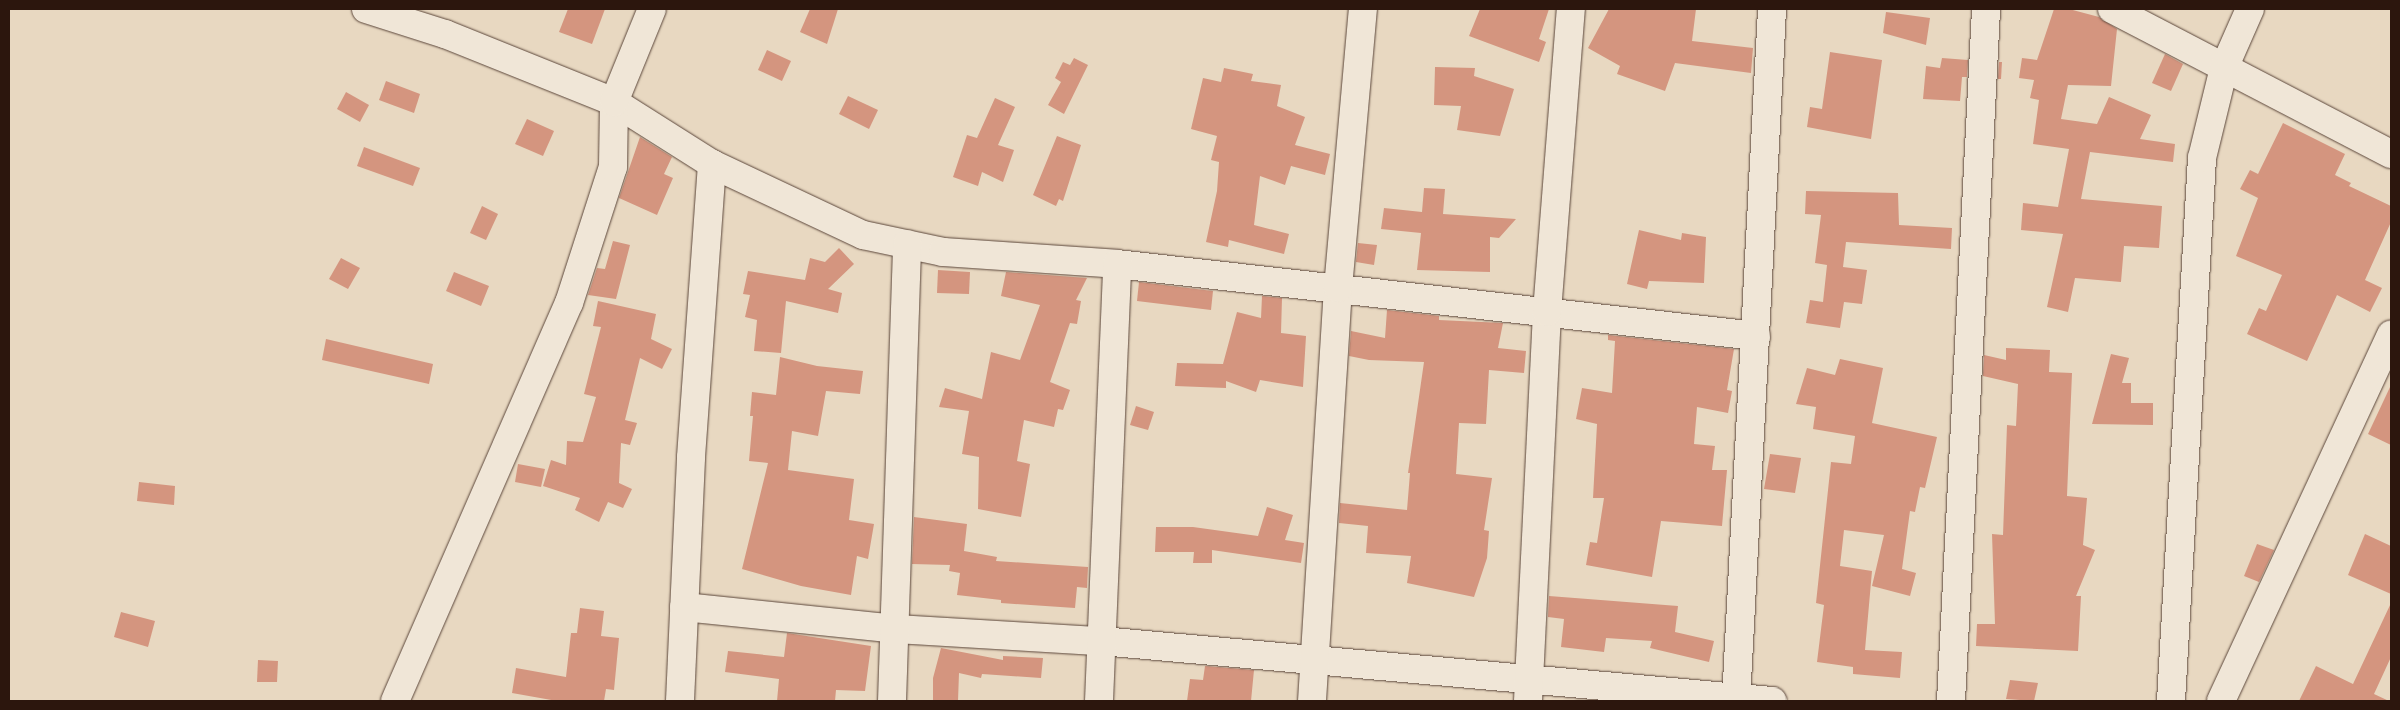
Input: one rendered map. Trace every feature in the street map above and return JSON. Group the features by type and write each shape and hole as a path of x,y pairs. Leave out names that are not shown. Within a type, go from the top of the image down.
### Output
{"street":[{"path":"366,9 445,34 614,102 712,164 863,235 943,252 1117,264 1756,336"},
{"path":"395,701 569,303 613,167 614,102 652,9"},
{"path":"1312,701 1338,288 1363,9"},
{"path":"1528,691 1547,312 1571,9"},
{"path":"1736,700 1772,9"},
{"path":"1952,701 1986,9"},
{"path":"2112,9 2391,154"},
{"path":"2171,701 2202,158 2224,68 2250,9"},
{"path":"680,701 691,458 712,164"},
{"path":"892,701 896,629 907,244"},
{"path":"1100,701 1117,264"},
{"path":"2221,701 2391,335"},
{"path":"684,607 896,629 1102,641 1315,661 1528,691 1772,701"}],"building":[{"path":"568,9 605,9 592,44 559,32"},
{"path":"810,9 838,9 827,44 800,32"},
{"path":"1480,9 1549,9 1539,39 1546,42 1539,62 1469,36"},
{"path":"1609,9 1696,9 1692,41 1753,48 1751,73 1675,63 1665,91 1617,74 1620,66 1588,48"},
{"path":"2054,9 2069,9 2099,17 2117,29 2111,86 2068,85 2061,119 2097,124 2109,97 2151,115 2140,139 2175,144 2173,162 2090,152 2081,199 2162,206 2159,248 2124,246 2121,282 2075,278 2068,312 2047,307 2063,234 2021,230 2023,203 2058,207 2069,149 2033,144 2039,100 2030,98 2034,80 2019,78 2022,58 2037,60"},
{"path":"1886,12 1930,18 1926,45 1883,33"},
{"path":"767,50 791,61 782,81 758,70"},
{"path":"1830,52 1882,60 1871,139 1807,127 1810,107 1822,109"},
{"path":"2165,54 2183,64 2171,91 2152,83"},
{"path":"1074,58 1088,65 1064,114 1048,105 1061,82 1055,78 1063,62 1070,65"},
{"path":"1942,58 1968,60 1967,77 1962,77 1960,101 1923,99 1926,66 1940,68"},
{"path":"1999,62 2002,62 2001,79 1998,79"},
{"path":"1435,67 1475,68 1474,76 1514,89 1500,136 1457,130 1461,106 1434,105"},
{"path":"1224,68 1253,74 1251,81 1281,85 1277,106 1305,117 1295,145 1330,154 1325,175 1291,166 1285,185 1260,176 1254,225 1289,234 1284,254 1229,240 1228,247 1206,242 1217,191 1219,162 1211,160 1217,136 1191,129 1203,78 1221,82"},
{"path":"386,81 420,94 414,113 379,100"},
{"path":"346,92 369,105 360,122 337,109"},
{"path":"848,96 878,110 869,129 839,114"},
{"path":"995,98 1015,107 998,145 1014,150 1003,182 982,172 978,186 953,177 967,135 977,138"},
{"path":"527,119 554,131 543,156 515,144"},
{"path":"2283,123 2345,154 2335,175 2351,183 2349,186 2391,206 2391,222 2365,280 2382,288 2370,312 2337,295 2307,361 2247,334 2259,308 2266,311 2282,275 2236,256 2258,198 2240,189 2250,170 2258,174"},
{"path":"1057,136 1081,145 1063,201 1059,199 1056,206 1033,195"},
{"path":"640,137 672,157 664,174 673,178 657,215 619,198"},
{"path":"364,147 420,168 413,186 357,166"},
{"path":"1424,188 1445,189 1443,214 1516,219 1499,238 1490,237 1490,272 1417,270 1421,233 1381,229 1384,208 1422,212"},
{"path":"1806,191 1898,193 1899,225 1952,228 1951,249 1846,242 1843,267 1867,270 1862,304 1844,302 1840,328 1806,323 1810,300 1823,302 1827,265 1815,263 1821,215 1805,214"},
{"path":"482,206 498,214 486,240 470,233"},
{"path":"1639,230 1681,240 1682,233 1706,237 1704,283 1649,281 1647,289 1627,284"},
{"path":"613,241 630,245 616,299 588,295 597,268 605,269"},
{"path":"1358,243 1377,245 1374,265 1356,262"},
{"path":"839,248 854,264 828,289 842,293 838,313 786,301 781,353 754,351 757,320 745,317 750,295 743,294 748,271 805,280 810,258 825,262"},
{"path":"341,258 360,268 348,289 329,279"},
{"path":"938,270 970,272 969,294 937,293"},
{"path":"454,272 489,286 481,306 446,291"},
{"path":"1006,272 1087,278 1076,300 1081,301 1077,324 1070,323 1050,382 1070,390 1063,410 1058,409 1054,427 1024,420 1017,461 1030,464 1021,517 978,509 979,457 962,454 969,411 939,407 945,388 982,399 991,352 1020,360 1040,305 1001,296"},
{"path":"1139,282 1213,291 1211,310 1137,301"},
{"path":"1262,296 1282,298 1281,333 1306,336 1303,387 1260,380 1256,392 1226,381 1226,388 1175,386 1177,363 1223,364 1237,312 1261,318"},
{"path":"598,301 656,314 651,339 672,349 662,369 640,358 625,420 637,423 630,445 621,443 619,483 632,489 623,508 608,502 599,522 575,510 580,498 543,486 551,460 566,465 567,441 583,442 596,397 584,394 601,327 593,326"},
{"path":"1387,310 1439,316 1439,320 1503,323 1498,348 1526,351 1524,373 1489,370 1486,424 1459,423 1456,474 1492,478 1484,530 1489,531 1487,558 1474,597 1407,583 1411,556 1366,553 1368,526 1339,523 1340,503 1407,510 1410,473 1408,473 1424,362 1369,360 1349,356 1351,331 1385,338"},
{"path":"1608,335 1734,349 1727,390 1732,391 1728,413 1697,407 1694,444 1715,446 1712,470 1727,470 1722,526 1661,521 1652,577 1586,565 1590,542 1597,543 1604,498 1593,498 1597,424 1576,419 1582,388 1612,393 1615,341 1608,340"},
{"path":"326,339 433,364 429,384 322,360"},
{"path":"2006,348 2050,350 2049,372 2072,373 2067,496 2087,498 2083,545 2095,550 2076,596 2081,596 2078,651 1976,646 1977,624 1995,624 1992,534 2003,535 2007,425 2016,426 2018,384 1983,376 1984,355 2006,360"},
{"path":"2111,354 2129,358 2122,383 2131,383 2131,403 2153,403 2153,425 2092,424"},
{"path":"780,357 817,366 863,371 860,394 826,391 818,436 792,431 788,470 854,479 849,520 874,524 868,559 857,556 851,595 801,586 742,569 768,463 749,461 753,416 750,416 752,392 776,395"},
{"path":"1840,359 1883,368 1872,423 1937,437 1925,488 1920,487 1915,512 1910,511 1902,569 1916,573 1910,596 1872,586 1884,535 1844,530 1840,566 1872,571 1865,650 1902,652 1900,678 1853,674 1853,667 1817,662 1824,605 1816,603 1831,462 1851,464 1855,436 1813,429 1816,407 1796,404 1807,368 1835,375"},
{"path":"2391,385 2391,445 2368,434"},
{"path":"1136,406 1154,412 1148,430 1130,425"},
{"path":"1770,454 1801,458 1795,493 1764,489"},
{"path":"518,464 545,469 541,487 515,482"},
{"path":"139,482 175,486 174,505 137,501"},
{"path":"1267,507 1293,515 1285,540 1304,543 1301,563 1212,550 1212,563 1193,563 1194,552 1155,552 1156,527 1193,527 1258,536"},
{"path":"914,517 967,524 964,551 997,557 996,561 1088,567 1087,588 1077,587 1075,608 1001,603 1001,600 957,595 960,573 949,571 950,565 912,564"},
{"path":"2365,534 2391,546 2391,594 2348,575"},
{"path":"2257,544 2274,550 2259,582 2244,576"},
{"path":"1549,596 1678,606 1675,632 1714,641 1709,662 1650,648 1652,641 1606,638 1604,652 1561,647 1564,619 1548,617"},
{"path":"2391,603 2391,657 2374,694 2389,701 2299,701 2316,666 2353,684"},
{"path":"580,608 604,611 601,636 619,638 614,690 606,689 604,701 557,701 512,693 516,668 566,677 571,633 577,633"},
{"path":"121,612 155,621 148,647 114,637"},
{"path":"787,633 871,646 865,691 836,690 835,701 777,701 779,679 725,672 728,651 784,657"},
{"path":"941,648 1003,660 1003,656 1043,658 1041,678 982,674 981,678 959,673 958,701 933,700 933,678"},
{"path":"258,660 278,661 277,682 257,682"},
{"path":"1205,666 1254,670 1251,701 1187,701 1190,679 1203,680"},
{"path":"2010,680 2038,683 2034,701 2006,699"}]}
